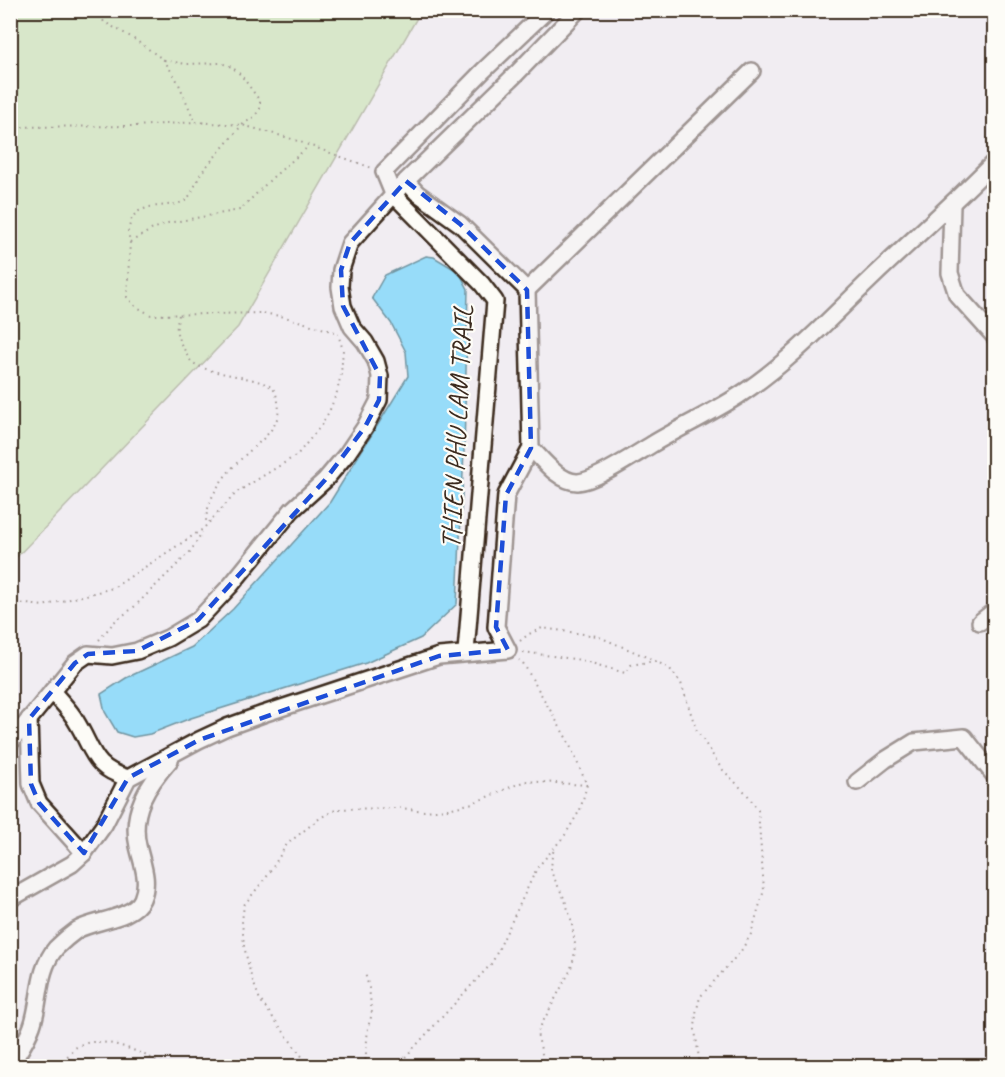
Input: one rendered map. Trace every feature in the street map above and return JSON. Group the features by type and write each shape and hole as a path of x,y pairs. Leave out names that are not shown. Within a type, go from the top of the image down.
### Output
{"street":[{"path":"384,172 483,71 547,10"},
{"path":"10,743 75,663 88,654 112,656 137,651 168,638 198,620 231,585 292,510 325,480 365,427 379,400 380,376 376,361 365,342 352,327 342,306 341,270 350,243 393,194 578,10"},
{"path":"527,290 752,71"},
{"path":"531,448 560,475 567,480 578,482 597,476 739,395 775,368 906,245 952,206 994,162"},
{"name":"THIEN PHU LAM TRAIL","path":"384,172 393,194 482,284 495,302 466,652"},
{"path":"10,899 72,864 84,853 104,825 128,778 227,727 439,656 508,650 496,627 506,495 531,448 527,290 460,224 417,193 406,181"},
{"path":"952,206 950,273 957,295 994,336"},
{"path":"980,622 994,611"},
{"path":"52,691 75,718 92,753 101,764 111,774 128,778"},
{"path":"29,719 31,784 39,803 84,853"},
{"path":"857,782 885,760 914,742 964,737 994,775"},
{"path":"10,1066 26,1043 38,1009 43,972 54,950 77,930 131,911 140,903 145,892 146,878 138,846 137,812 153,778 178,752"}],"path":[{"path":"97,10 104,22 164,60 178,82 195,122"},
{"path":"164,60 194,64 221,63 232,67 242,75 260,101 260,109 254,117 242,125 201,173 186,201 148,207 132,217 128,231 130,242 127,297 135,306 151,315 263,313 291,318 338,333"},
{"path":"10,127 135,126 195,122 242,125 309,145 384,172"},
{"path":"130,242 153,229 168,224 240,210 309,145"},
{"path":"179,315 176,332 178,340 192,362 236,377 268,384 274,390 279,407 273,429 233,468 214,493 205,513 206,525"},
{"path":"88,654 114,621 133,608 191,551 206,525 237,492 297,455 320,427 333,402 341,374 343,350 337,327"},
{"path":"10,602 43,606 113,588 203,529"},
{"path":"508,650 529,634 542,628 597,636 670,669 681,683 696,729 721,768 747,794 758,810 764,890 751,934 741,951 700,997 695,1030 700,1066"},
{"path":"508,650 581,660 625,672 631,665 656,661"},
{"path":"397,1066 492,963 537,868 565,835 580,810 587,785 568,741 528,671 523,663 508,650"},
{"path":"309,1066 260,1000 250,976 244,946 242,921 244,905 268,875 287,844 302,830 337,809 448,809 473,803 525,781 587,785"},
{"path":"545,1066 537,1033 545,1014 570,971 574,944 571,919 565,900 551,872 552,855 556,845"},
{"path":"365,973 372,1014 368,1027 365,1066"},
{"path":"60,1066 76,1047 92,1042 115,1044 136,1051 166,1066"}],"highlighted area":[{"path":"406,181 460,224 527,290 531,448 506,495 496,627 508,650 439,656 199,740 128,778 84,853 39,803 31,784 29,719 75,663 88,654 137,651 198,620 325,480 365,427 379,400 380,376 343,306 341,270 350,243"}],"green space":[{"path":"11,10 421,11 238,327 11,563"}],"water":[{"path":"426,256 434,257 459,272 468,289 457,604 421,638 366,663 191,718 150,734 133,737 117,732 105,712 101,694 126,678 192,647 233,609 330,502 408,376 406,352 391,323 372,298 385,275"}]}
